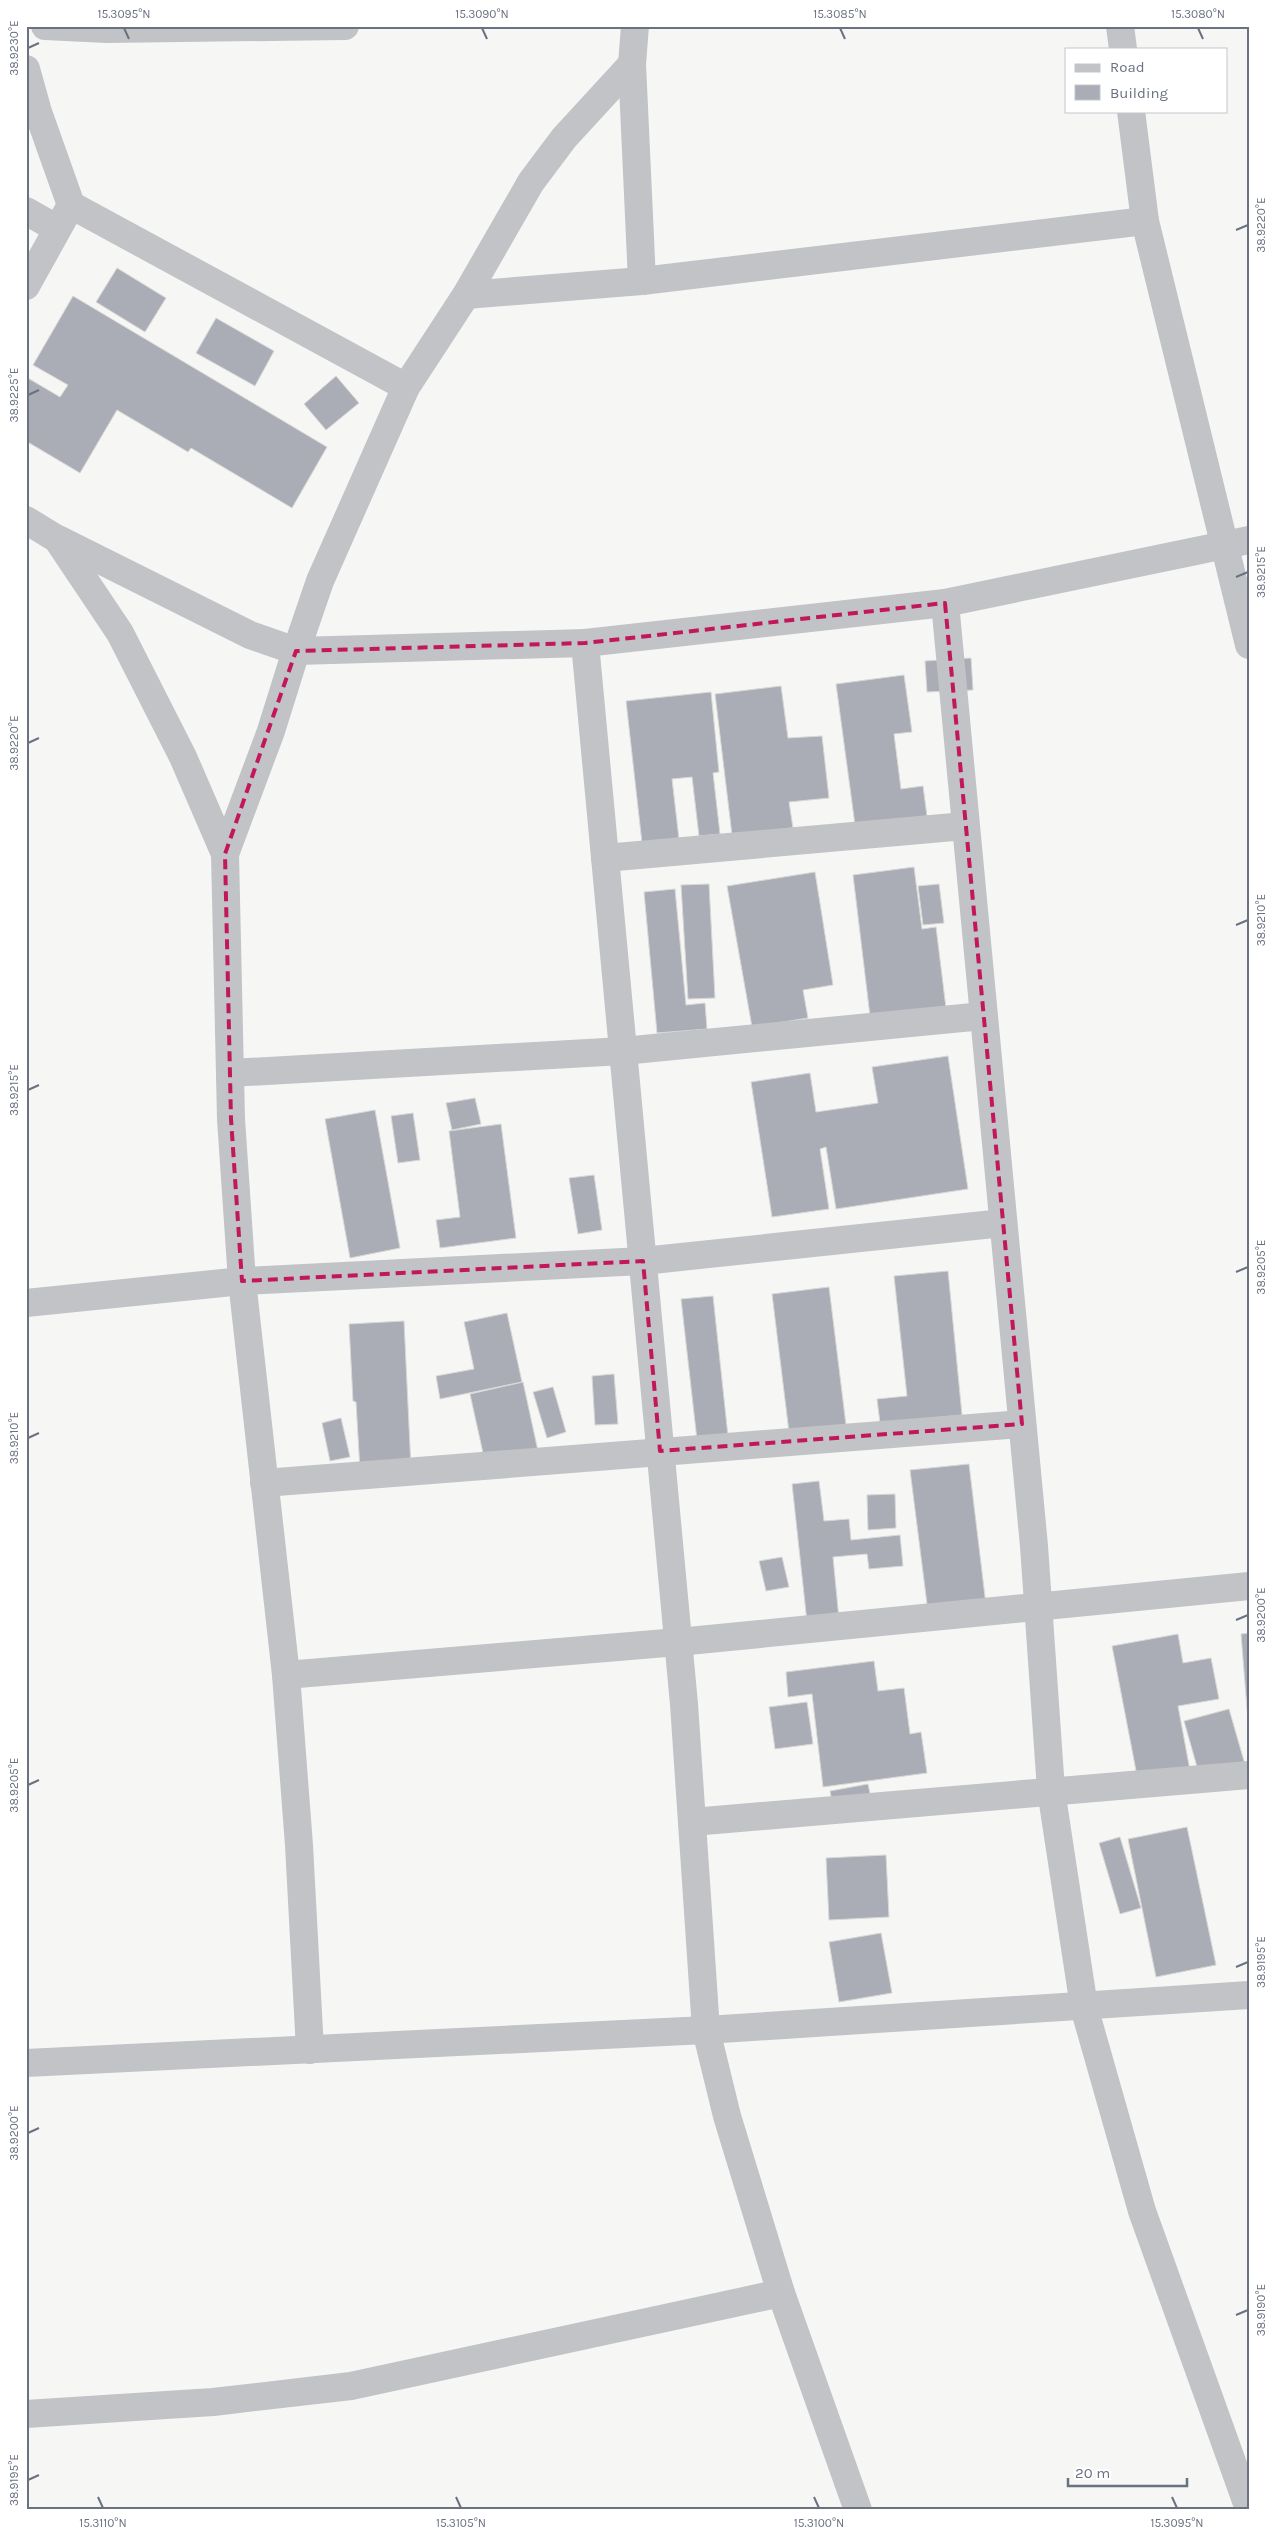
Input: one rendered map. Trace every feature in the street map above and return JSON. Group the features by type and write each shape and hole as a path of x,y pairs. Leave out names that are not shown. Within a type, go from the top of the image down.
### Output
{"street":[{"path":"45,26 107,29 345,26"},
{"path":"635,26 632,64 642,281"},
{"path":"1120,26 1123,48"},
{"path":"310,2050 299,1845 286,1675 242,1281 230,1073 225,854 271,731 320,581 406,387 466,295 531,182 564,138 632,64"},
{"path":"26,69 38,112 71,204 406,387"},
{"path":"1131,112 1145,221 1236,543 1249,645"},
{"path":"26,286 56,228 71,204"},
{"path":"26,211 56,228"},
{"path":"466,295 642,281 1145,221"},
{"path":"26,520 57,539 250,635 296,651 585,643 945,603 1236,543"},
{"path":"57,539 120,633 183,757 225,854"},
{"path":"945,603 1022,1424 1038,1605 1051,1790 1084,2007 1142,2212 1249,2509"},
{"path":"585,643 678,1642 706,2030 727,2116 780,2293 858,2510"},
{"path":"605,858 966,826"},
{"path":"230,1073 623,1051 983,1016"},
{"path":"26,1303 242,1281 643,1261 1003,1222"},
{"path":"264,1483 1022,1424"},
{"path":"286,1675 678,1642 1038,1605 1249,1586"},
{"path":"692,1822 1051,1790 1249,1775"},
{"path":"26,2063 706,2030 1249,1995"},
{"path":"26,2414 213,2402 350,2386 780,2293"}],"highlighted area":[{"path":"945,603 1022,1424 660,1451 643,1261 242,1281 231,1119 225,854 296,651 585,643"}],"building":[{"path":"117,268 166,298 145,332 96,302"},
{"path":"73,296 327,447 292,508 191,448 188,452 117,410 80,473 26,441 26,377 60,397 68,385 33,365"},
{"path":"216,318 274,351 255,386 196,353"},
{"path":"336,376 359,403 326,430 304,404"},
{"path":"971,658 973,690 927,692 925,661"},
{"path":"904,675 912,732 894,734 901,789 923,786 927,816 855,825 836,684"},
{"path":"781,686 788,738 822,736 829,798 789,802 793,828 732,835 715,694"},
{"path":"711,692 719,772 713,773 720,834 699,836 692,777 672,779 679,839 642,843 626,701"},
{"path":"914,867 922,929 936,927 946,1008 870,1016 853,875"},
{"path":"815,872 833,985 803,990 808,1018 752,1027 727,886"},
{"path":"709,884 715,998 688,999 681,885"},
{"path":"939,884 944,923 923,925 918,886"},
{"path":"675,889 686,1005 705,1003 707,1029 657,1033 644,892"},
{"path":"948,1056 968,1189 836,1209 826,1147 820,1149 829,1209 772,1217 751,1082 810,1073 816,1112 878,1103 872,1067"},
{"path":"475,1098 481,1124 452,1130 446,1103"},
{"path":"375,1110 400,1248 350,1258 325,1119"},
{"path":"413,1113 420,1160 398,1163 391,1116"},
{"path":"501,1124 516,1238 440,1248 436,1220 460,1217 449,1131"},
{"path":"594,1175 602,1230 578,1234 569,1178"},
{"path":"948,1271 962,1415 880,1423 877,1399 907,1396 894,1276"},
{"path":"829,1287 846,1425 789,1432 772,1294"},
{"path":"713,1296 728,1436 697,1440 681,1299"},
{"path":"507,1313 522,1382 440,1399 436,1376 474,1369 464,1322"},
{"path":"404,1321 411,1468 360,1470 356,1402 353,1401 349,1324"},
{"path":"614,1374 618,1424 595,1425 592,1376"},
{"path":"523,1382 538,1451 485,1462 470,1394"},
{"path":"553,1387 566,1432 547,1438 533,1392"},
{"path":"341,1418 350,1457 330,1461 322,1423"},
{"path":"969,1464 986,1605 928,1612 910,1470"},
{"path":"819,1481 824,1521 849,1519 851,1540 900,1535 903,1566 869,1569 867,1554 833,1557 839,1619 807,1622 792,1484"},
{"path":"895,1494 896,1528 868,1530 867,1495"},
{"path":"782,1557 789,1587 766,1591 759,1561"},
{"path":"1249,1633 1249,1733 1241,1634"},
{"path":"1178,1634 1183,1663 1211,1658 1219,1699 1178,1706 1191,1776 1139,1786 1112,1646"},
{"path":"874,1661 878,1691 904,1688 910,1734 921,1732 927,1773 823,1787 812,1694 788,1697 786,1672"},
{"path":"807,1702 813,1744 775,1749 769,1707"},
{"path":"1229,1709 1246,1768 1201,1781 1184,1721"},
{"path":"868,1784 872,1803 834,1811 830,1791"},
{"path":"1187,1827 1216,1965 1156,1977 1128,1839"},
{"path":"1120,1837 1141,1908 1120,1914 1099,1843"},
{"path":"886,1855 889,1917 829,1920 826,1858"},
{"path":"881,1933 892,1993 839,2002 829,1942"}]}
